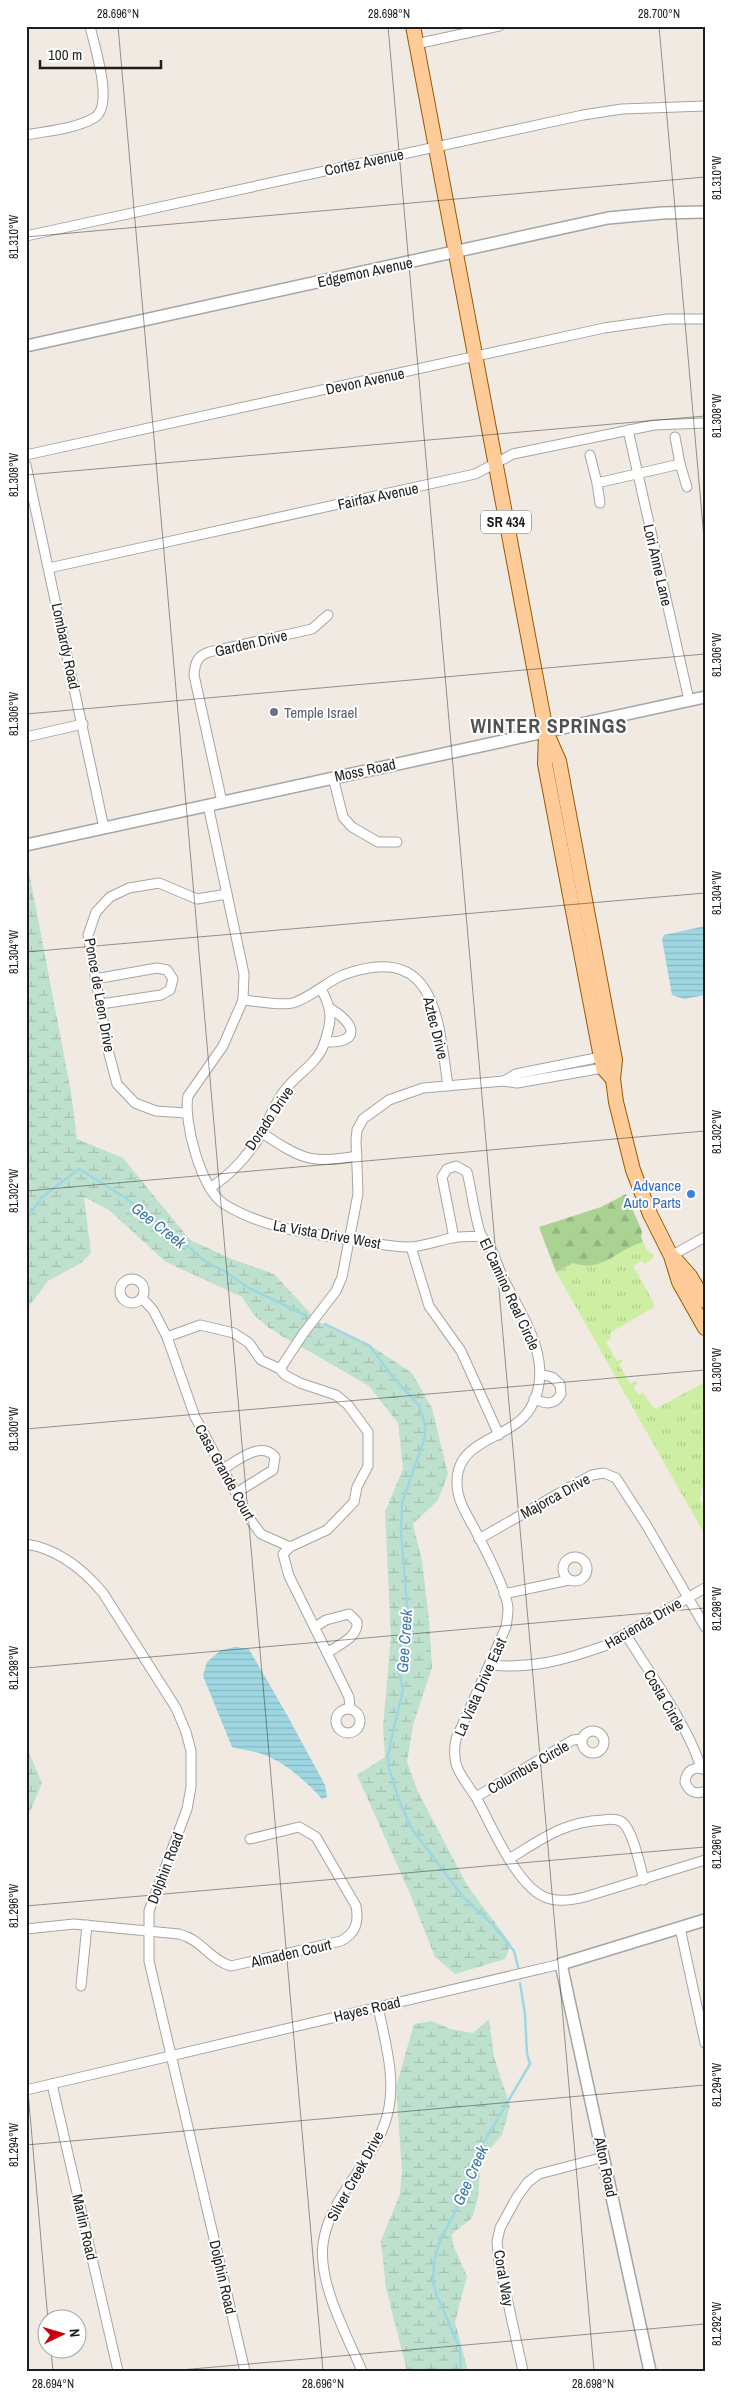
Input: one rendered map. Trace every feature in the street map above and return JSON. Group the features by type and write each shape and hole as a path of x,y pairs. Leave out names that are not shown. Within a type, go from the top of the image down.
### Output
{"main road":[{"name":"SR 434","path":"413,26 546,731 558,761 608,1023 615,1060 612,1078 621,1125 641,1194 671,1256 679,1282 705,1328"},
{"name":"SR 434","path":"546,731 545,764 602,1063"},
{"path":"592,1012 604,1024 608,1023"},
{"path":"602,1063 612,1078"},
{"name":"SR 434","path":"671,1256 690,1276 705,1301"}],"street":[{"path":"26,136 86,121 96,117 102,110 104,94 90,26"},
{"path":"416,44 499,26"},
{"name":"Cortez Avenue","path":"26,236 583,114 622,109 705,106"},
{"name":"Edgemon Avenue","path":"26,346 608,218 662,213 705,212"},
{"name":"Devon Avenue","path":"26,455 604,328 668,319 705,319"},
{"name":"Fairfax Avenue","path":"49,568 475,474 513,454 628,430 675,423 705,423"},
{"name":"Lori Anne Lane","path":"628,430 689,700"},
{"path":"675,438 687,487"},
{"path":"590,455 600,503"},
{"path":"597,483 680,464"},
{"name":"Lombardy Road","path":"26,465 104,828"},
{"name":"Garden Drive","path":"222,802 194,675 195,664 201,655 209,652 312,629 328,615"},
{"name":"Moss Road","path":"26,845 705,697"},
{"path":"26,737 83,724"},
{"path":"333,777 343,817 352,827 378,842 397,842"},
{"name":"La Vista Drive West","path":"208,805 244,974 244,1000 223,1046 188,1096 186,1113 196,1156 211,1187 222,1203 279,1228 350,1240 411,1247 454,1238 482,1236"},
{"name":"Ponce de Leon Drive","path":"186,1113 156,1111 135,1103 117,1084 108,1050 88,935 96,912 110,897 129,888 159,883 198,899 228,894"},
{"name":"Aztec Drive","path":"244,1000 291,1003 321,989 342,976 386,967 405,970 416,977 429,993 437,1021 448,1086"},
{"path":"95,979 157,968 167,970 173,979 170,990 161,994 101,1004"},
{"path":"321,989 331,1009 345,1018 351,1032 349,1036 341,1041 324,1042"},
{"name":"Dorado Drive","path":"211,1187 225,1178 262,1133 285,1090 304,1072 324,1042 331,1009"},
{"path":"280,1369 303,1334 336,1291 342,1277 358,1194 357,1130 362,1119 375,1109 423,1088 504,1081 516,1074 602,1063"},
{"path":"262,1133 303,1158 318,1161 357,1156"},
{"name":"El Camino Real Circle","path":"454,1238 442,1177 447,1169 456,1166 467,1172 482,1236 489,1246 503,1279 530,1330 540,1362 540,1374 530,1409 518,1423 499,1435"},
{"path":"671,1256 705,1238"},
{"path":"411,1247 429,1306 461,1351 499,1435"},
{"name":"Casa Grande Court","path":"142,1298 153,1310 167,1337 195,1417 236,1493 261,1534 290,1547"},
{"path":"167,1337 200,1325 216,1327 234,1333 249,1343 261,1360 280,1369 285,1375 300,1383 336,1395 348,1405 368,1432 368,1466 357,1487 354,1502 327,1530 290,1547 283,1554 285,1565 349,1697 350,1708"},
{"path":"534,1399 549,1404 555,1402 561,1394 560,1384 552,1377 540,1374"},
{"name":"La Vista Drive East","path":"499,1435 486,1440 471,1450 460,1464 458,1473 457,1493 460,1503 479,1539 508,1607 506,1627 454,1748 457,1768 476,1797 509,1859 534,1890 547,1898 572,1900 644,1880 705,1860"},
{"path":"223,1469 260,1450 270,1451 275,1457 273,1470 236,1493"},
{"name":"Majorca Drive","path":"479,1539 592,1475 604,1473 616,1478 647,1526 688,1598"},
{"name":"Dolphin Road","path":"26,1544 60,1556 91,1578 103,1593 176,1708 186,1732 191,1751 191,1787 180,1828 149,1910 148,1932 151,1971 245,2371"},
{"path":"504,1594 569,1580"},
{"name":"Hacienda Drive","path":"491,1665 517,1668 540,1666 604,1646 705,1588"},
{"path":"688,1598 705,1627"},
{"path":"315,1627 326,1620 348,1614 357,1622 358,1627 354,1635 327,1652"},
{"name":"Costa Circle","path":"625,1633 678,1720 703,1769 691,1770 685,1782 690,1791 695,1793 705,1791"},
{"name":"Columbus Circle","path":"476,1797 573,1740 582,1739"},
{"path":"509,1859 564,1826 583,1821 612,1819 622,1822 629,1831 644,1880"},
{"name":"Almaden Court","path":"148,1932 190,1936 221,1963 231,1966 341,1941 350,1937 358,1918 356,1906 316,1836 299,1827 250,1839"},
{"name":"Hayes Road","path":"26,2090 561,1964 705,1920"},
{"path":"26,1929 56,1924 86,1925 148,1932"},
{"path":"81,1986 86,1925"},
{"path":"680,1928 705,2043"},
{"name":"Alton Road","path":"561,1964 650,2371"},
{"name":"Silver Creek Drive","path":"362,2371 331,2295 324,2268 322,2246 326,2228 380,2134 387,2115 390,2080 378,2007"},
{"name":"Marlin Road","path":"52,2084 118,2371"},
{"name":"Coral Way","path":"522,2371 499,2262 497,2242 500,2228 517,2197 528,2182 539,2174 604,2157"}],"green space":[{"path":"26,856 71,1092 77,1139 123,1158 190,1240 232,1259 274,1274 312,1315 292,1342 269,1328 254,1315 242,1297 166,1262 109,1210 84,1197 91,1253 81,1263 48,1281 26,1310"},
{"path":"626,1194 642,1231 641,1237 643,1242 600,1263 583,1266 573,1263 556,1272 539,1227 601,1207"},
{"path":"643,1242 647,1250 654,1255 645,1264 642,1261 633,1266 654,1303 654,1307 610,1333 611,1338 606,1342 617,1361 624,1359 619,1365 630,1384 637,1381 634,1388 639,1395 643,1393 655,1409 705,1382 705,1485 702,1487 700,1500 705,1508 705,1535 556,1272 573,1263 582,1266 612,1257 632,1245"},
{"path":"318,1322 365,1342 412,1373 432,1408 448,1474 438,1500 413,1524 422,1561 432,1667 413,1725 407,1762 418,1792 467,1885 511,1944 505,1959 455,1974 435,1957 411,1896 357,1775 385,1757 383,1726 391,1637 385,1512 403,1469 398,1423 369,1386 300,1346"},
{"path":"26,1746 42,1783 26,1821"},
{"path":"489,2019 494,2057 510,2106 502,2135 481,2159 478,2198 472,2218 452,2234 453,2245 467,2276 455,2322 468,2371 407,2371 386,2288 381,2241 400,2194 402,2171 396,2087 414,2024 432,2021 450,2029 473,2033"}],"water":[{"path":"705,926 705,995 684,999 672,995 662,939 664,935"},
{"path":"235,1647 249,1649 325,1785 327,1797 322,1799 295,1773 279,1762 259,1753 232,1747 203,1676 207,1662 221,1650"}],"waterway":[{"name":"Gee Creek","path":"26,1220 42,1197 79,1169 124,1197 182,1241 206,1262 226,1272 247,1287 305,1315"},
{"name":"Gee Creek","path":"325,1324 370,1346 391,1375 419,1405 425,1425 425,1437 402,1503 401,1532 408,1618 401,1644 399,1671 403,1690 388,1756 389,1769 399,1800 412,1829 464,1898 492,1924 514,1951 518,1967"},
{"name":"Gee Creek","path":"461,2371 460,2349 436,2293 433,2281 434,2260 441,2238 460,2203 484,2142 530,2064 527,2054 525,2014 520,1983"}],"place":[{"name":"Temple Israel","path":"274,712"},
{"name":"Advance Auto Parts","path":"691,1194"}],"district":[{"name":"WINTER SPRINGS","path":"549,725"}]}
